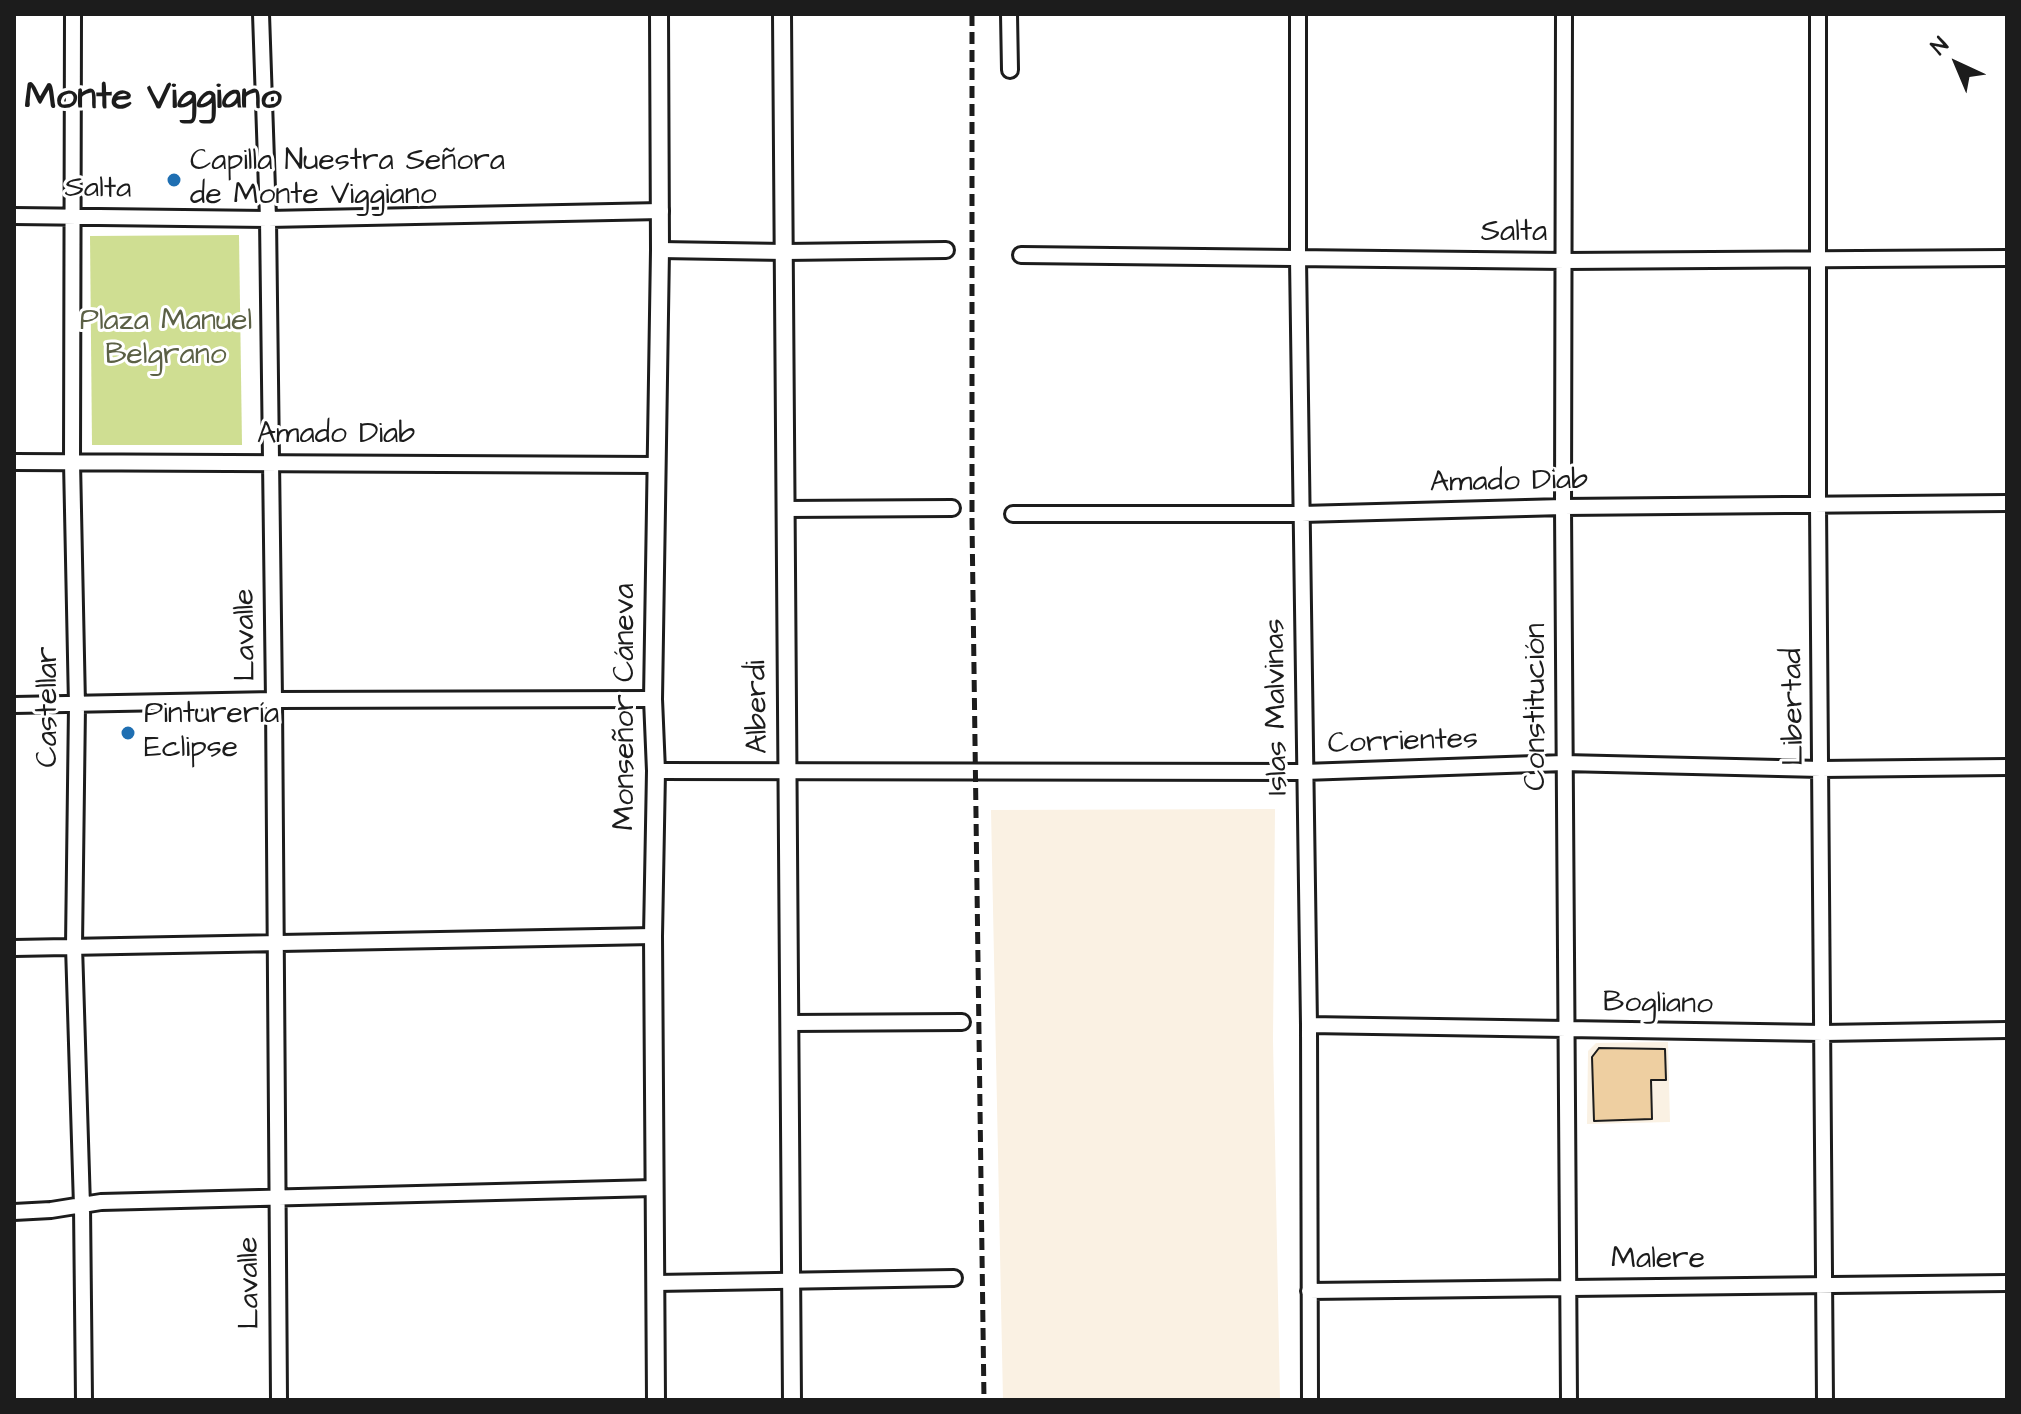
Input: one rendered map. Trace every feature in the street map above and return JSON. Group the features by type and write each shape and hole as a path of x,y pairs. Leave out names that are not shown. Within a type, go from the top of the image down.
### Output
{"street":[{"name":"Castellar","path":"73,14 72,462 77,705 74,946 84,1400"},
{"name":"Lavalle","path":"261,14 268,219 279,1400"},
{"name":"Monseñor Cáneva","path":"656,1400 653,936 656,771 653,699 661,211 659,14"},
{"name":"Alberdi","path":"782,14 792,1400"},
{"path":"1009,14 1010,70"},
{"name":"Islas Malvinas","path":"1298,14 1310,1400"},
{"name":"Constitución","path":"1564,14 1563,507 1569,1400"},
{"name":"Libertad","path":"1818,14 1818,505 1825,1400"},
{"name":"Salta","path":"14,216 268,219 661,211"},
{"path":"660,250 946,250"},
{"name":"Salta","path":"1021,255 1565,261 2007,258"},
{"name":"Amado Diab","path":"14,462 657,465"},
{"name":"Amado Diab","path":"1013,514 1302,514 1563,507 2007,503"},
{"path":"785,509 952,508"},
{"path":"14,705 274,700 653,699"},
{"name":"Corrientes","path":"656,771 1304,772 1564,763 1821,769 2007,767"},
{"path":"14,948 653,936"},
{"path":"790,1023 962,1022"},
{"name":"Bogliano","path":"1309,1025 1823,1033 2007,1030"},
{"path":"14,1212 101,1202 654,1188"},
{"path":"656,1283 954,1278"},
{"name":"Malere","path":"1309,1291 2007,1283"}],"shaded area":[{"path":"1275,809 1273,1040 1280,1400 1003,1400 991,810"},
{"path":"1668,1042 1670,1122 1587,1124 1588,1051 1596,1043"}],"green space":[{"name":"Plaza Manuel Belgrano","path":"239,235 242,445 92,445 90,236"}],"building":[{"path":"1599,1048 1665,1049 1666,1080 1651,1080 1652,1119 1594,1121 1592,1057"}],"railway":[{"path":"972,14 972,522 984,1400"}],"place":[{"name":"Capilla Nuestra Señora de Monte Viggiano","path":"174,180"},
{"name":"Pinturería Eclipse","path":"128,733"}],"district":[{"name":"Monte Viggiano","path":"153,100"}]}
